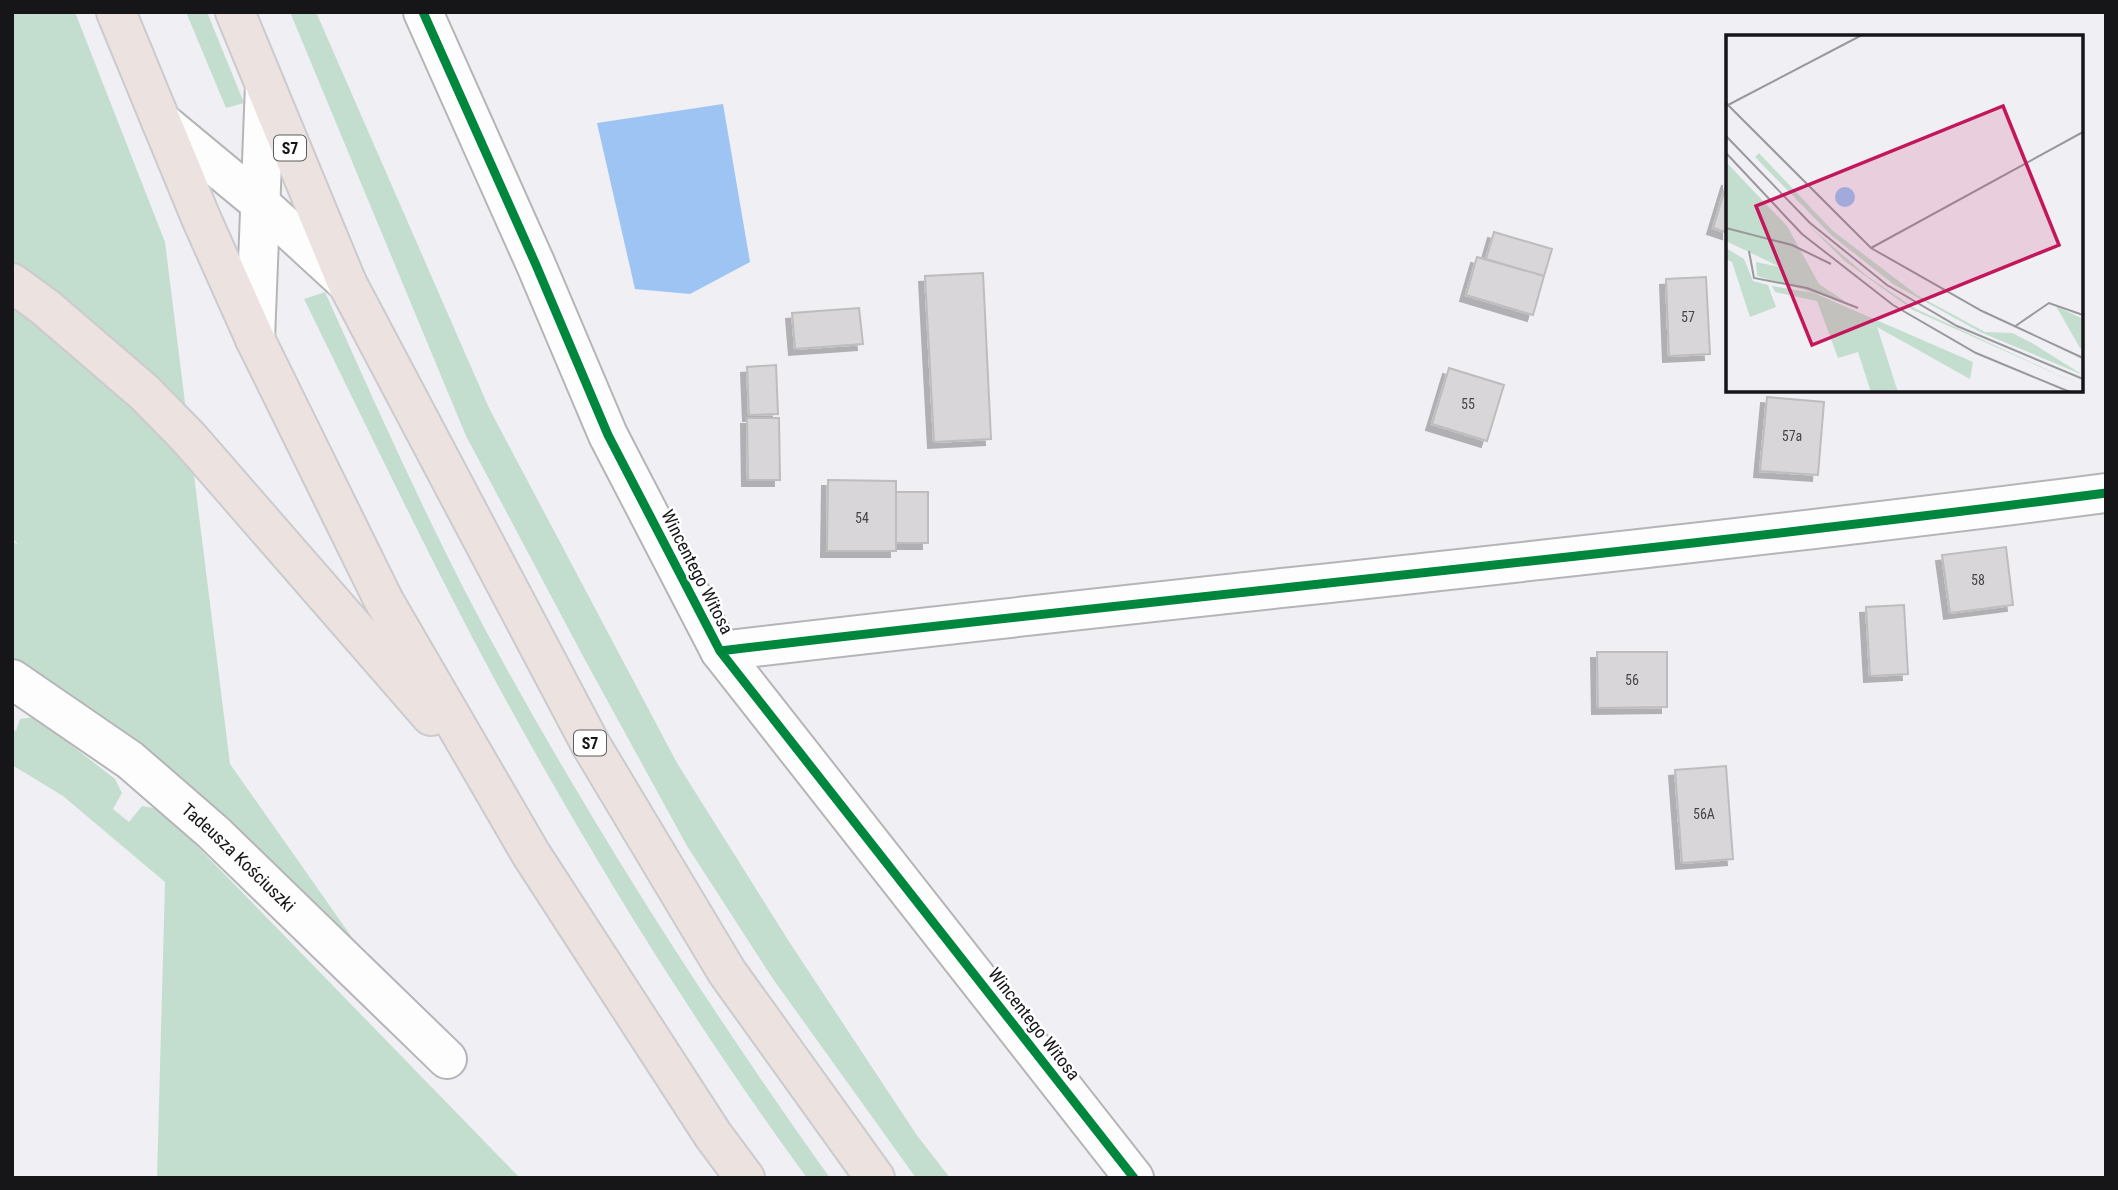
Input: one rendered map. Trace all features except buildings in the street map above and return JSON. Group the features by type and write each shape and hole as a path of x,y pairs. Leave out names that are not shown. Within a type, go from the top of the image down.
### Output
{"highway":[{"path":"116,12 255,340 384,601 488,781 569,912 713,1135 745,1178"},
{"name":"S7","path":"235,12 347,283 598,757 727,972 875,1178"},
{"path":"12,283 46,307 145,393 189,438 488,781"}],"street":[{"name":"Wincentego Witosa","path":"423,12 536,265 608,435 720,651 1134,1178"},
{"path":"255,340 265,85"},
{"path":"161,121 261,204 347,283"},
{"path":"720,651 1033,614 1849,526 2106,493"},
{"name":"Tadeusza Kościuszki","path":"12,679 131,760 203,823 447,1059"}],"green space":[{"path":"12,12 75,12 165,242 230,764 377,973 55,686 12,657 12,541 19,545 12,538"},
{"path":"186,12 207,12 244,103 226,108"},
{"path":"290,12 316,12 489,408 677,763 788,940 916,1134 950,1178 916,1178 773,979 687,846 466,436"},
{"path":"325,292 436,532 484,627 546,739 662,930 744,1055 830,1178 807,1178 764,1119 643,935 531,746 446,587 304,299"},
{"path":"35,717 115,779 122,793 113,809 129,822 142,806 159,809 167,815 520,1178 157,1178 165,882 63,796 12,765 12,729 16,731 20,719"}],"water":[{"path":"723,104 750,262 690,294 635,289 597,123"}],"cycle path":[{"path":"423,12 536,265 608,435 720,651 1134,1178"},
{"path":"720,651 1587,555 2106,493"}]}
